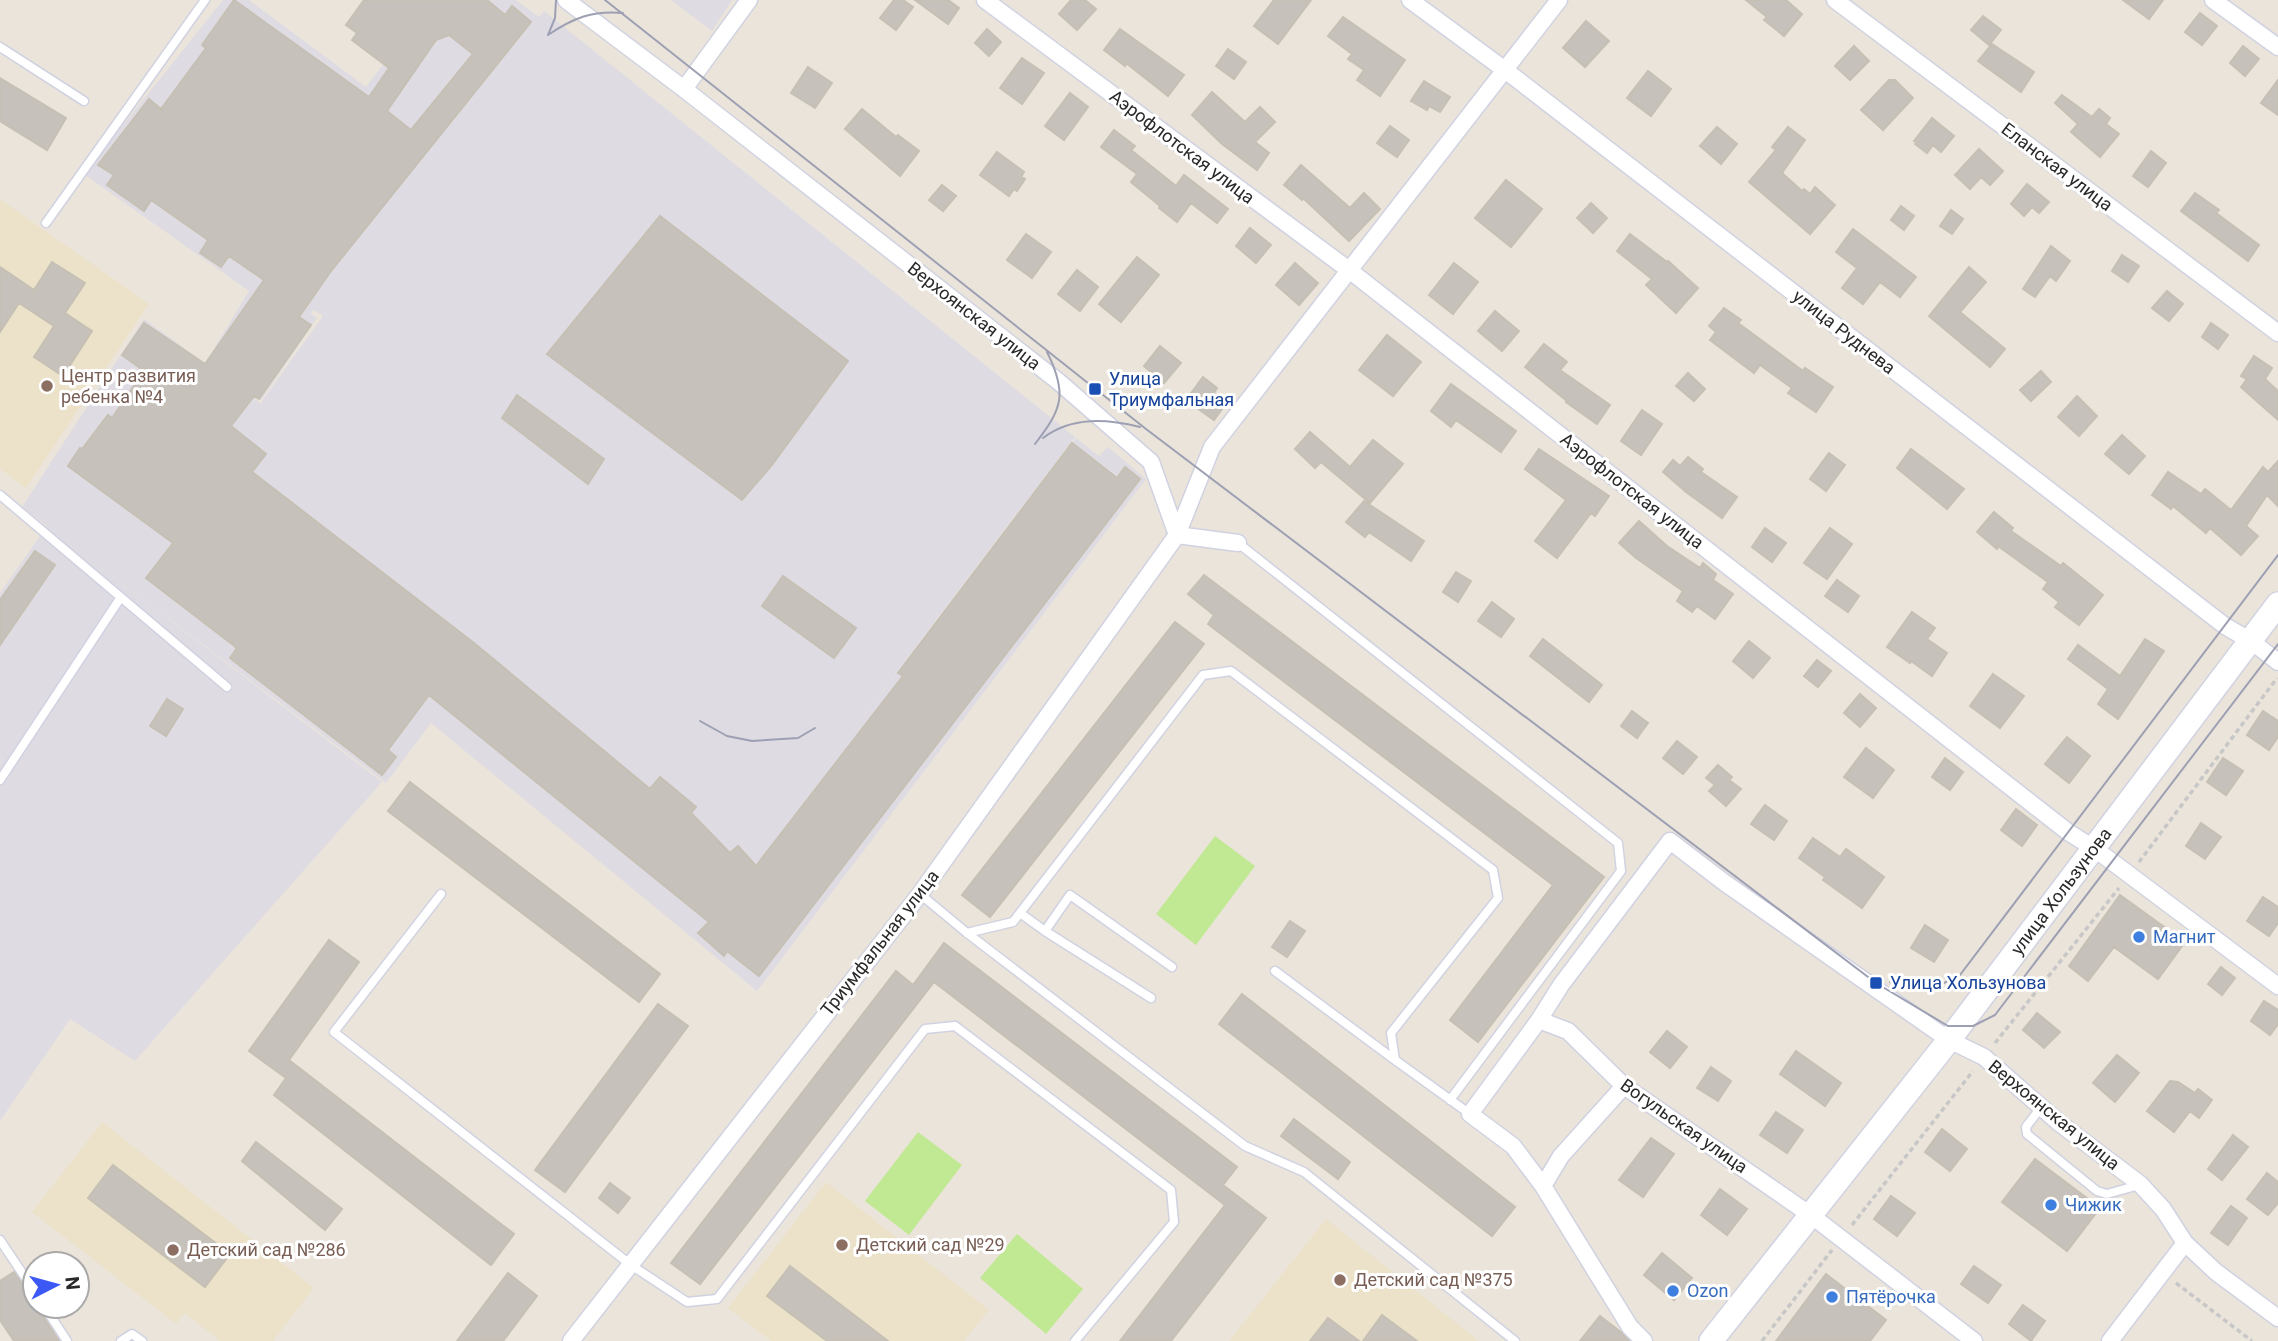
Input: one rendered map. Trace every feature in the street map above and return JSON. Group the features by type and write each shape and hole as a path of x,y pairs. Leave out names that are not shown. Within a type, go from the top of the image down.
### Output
{"street":[{"name":"Верхоянская улица","path":"566,0 1059,382 1151,463 1177,535"},
{"path":"684,89 749,0"},
{"name":"Аэрофлотская улица","path":"985,0 1349,270 2068,832 2095,849 2278,986"},
{"name":"улица Руднева","path":"1410,0 1505,70 2225,626 2278,662"},
{"name":"Триумфальная улица","path":"571,1341 920,894 1177,535 1212,447 1559,0"},
{"name":"Еланская улица","path":"1835,0 2278,333"},
{"path":"2213,0 2278,47"},
{"path":"1177,535 1238,543"},
{"name":"улица Хользунова","path":"1711,1341 1949,1040 2278,604"},
{"name":"Верхоянская улица","path":"1539,1020 1561,985 1670,841 1725,883 1949,1040 1984,1057 2058,1122 2140,1184 2163,1209 2186,1243 2216,1272 2278,1318"},
{"path":"1539,1020 1470,1114 1513,1146 1543,1186 1630,1327 1644,1341"},
{"name":"Вогульская улица","path":"1539,1020 1568,1031 1624,1086 1812,1216 1975,1341"},
{"path":"1543,1186 1561,1156 1624,1086"},
{"path":"2110,1341 2186,1243"}],"lane":[{"path":"46,223 205,0"},
{"path":"0,47 84,101"},
{"path":"0,495 227,687"},
{"path":"1238,543 1618,843 1621,871 1450,1100"},
{"path":"0,780 121,597"},
{"path":"967,933 1013,922 1203,675 1231,671 1493,870 1498,898 1391,1034 1395,1060"},
{"path":"440,894 334,1032 631,1265 687,1301 717,1299 925,1029 955,1026 1171,1191 1174,1222 1075,1341"},
{"path":"920,894 1245,1146 1304,1172 1515,1341"},
{"path":"1045,931 1070,895 1172,967"},
{"path":"1020,913 1151,998"},
{"path":"1275,971 1470,1114"},
{"path":"2042,1106 2026,1127 2026,1134 2097,1191 2107,1194 2140,1184"},
{"path":"0,1240 21,1271"},
{"path":"53,1320 67,1341"},
{"path":"121,1341 132,1334 142,1341"}],"path":[{"path":"1762,1341 2129,875 2278,676"},
{"path":"2163,1272 2252,1341"}],"shaded area":[{"path":"223,0 249,0 366,87 432,0 516,0 539,17 544,11 1075,437 813,782 1076,438 1099,456 1108,447 1146,479 757,991 431,723 386,783 85,555 382,782 135,1061 70,1019 0,1121 0,593 47,526 22,507 144,319 262,404 323,316 314,310 311,314 317,318 261,400 206,362 249,291 84,174"},
{"path":"671,0 732,0 712,31"},
{"name":"Центр развития ребенка №4","path":"0,199 149,304 26,488 0,469"},
{"name":"Детский сад №286","path":"102,1122 314,1288 273,1341 220,1341 185,1313 176,1324 91,1258 91,1250 81,1250 32,1212"},
{"name":"Детский сад №29","path":"826,1182 989,1310 964,1341 771,1341 728,1308"},
{"name":"Детский сад №375","path":"1326,1219 1479,1341 1229,1341"}],"green space":[{"path":"1215,836 1255,866 1196,945 1156,914"},
{"path":"918,1132 962,1165 909,1235 865,1201"},
{"path":"1017,1234 1083,1289 1046,1334 980,1278"}],"building":[{"path":"234,0 369,97 389,68 352,40 357,33 346,25 364,0 487,0 505,15 512,6 531,22 331,271 299,317 311,325 259,399 254,396 231,426 266,454 252,472 474,643 650,789 660,777 696,807 691,813 730,853 738,846 756,866 903,676 898,673 1072,443 1117,478 1125,467 1140,479 759,976 727,951 724,956 698,933 709,922 429,695 388,750 396,757 382,775 230,658 237,648 146,578 173,543 68,466 108,415 112,418 144,371 122,355 144,323 205,364 264,280 229,256 221,267 200,253 208,240 151,200 144,211 107,185 114,175 98,165 149,99 161,109 206,48 202,45","holes":["449,35 473,54 411,130 387,111 436,40"]},
{"path":"894,0 903,0 913,7 896,30 880,18"},
{"path":"915,0 948,0 959,8 948,24"},
{"path":"1071,0 1085,0 1096,9 1077,30 1059,14"},
{"path":"1274,0 1311,0 1278,44 1254,26"},
{"path":"1746,0 1786,0 1802,14 1784,36 1764,20 1767,17"},
{"path":"2123,0 2163,0 2149,19"},
{"path":"2200,13 2217,26 2202,45 2185,32"},
{"path":"1983,16 2001,30 1989,45 1971,30"},
{"path":"1343,17 1405,60 1380,96 1357,80 1364,70 1348,59 1352,54 1328,36"},
{"path":"1586,21 1609,41 1585,67 1563,48"},
{"path":"987,29 1001,42 989,56 975,43"},
{"path":"1120,29 1184,75 1168,96 1126,63 1125,66 1104,50"},
{"path":"1992,44 2034,72 2021,92 1978,61"},
{"path":"1854,46 1869,61 1850,80 1835,66"},
{"path":"2243,46 2259,59 2245,76 2230,63"},
{"path":"1228,49 1246,62 1234,79 1216,66"},
{"path":"1022,58 1044,73 1022,104 1000,88"},
{"path":"808,67 832,83 815,108 791,93"},
{"path":"1648,71 1671,89 1651,116 1627,98"},
{"path":"0,78 66,118 47,150 0,121"},
{"path":"1889,80 1895,80 1913,98 1883,130 1861,110"},
{"path":"2278,80 2278,115 2261,103"},
{"path":"1424,81 1450,97 1440,112 1429,106 1427,110 1411,101"},
{"path":"1212,92 1245,122 1260,107 1275,122 1255,142 1269,153 1257,170 1222,144 1192,115"},
{"path":"1070,93 1088,107 1064,140 1045,126"},
{"path":"2062,95 2092,117 2099,109 2110,118 2106,124 2119,134 2100,157 2071,132 2078,124 2055,103"},
{"path":"862,109 896,137 898,135 919,151 900,176 845,129"},
{"path":"1932,118 1954,136 1941,152 1933,145 1927,153 1914,141"},
{"path":"1390,126 1409,140 1397,157 1377,143"},
{"path":"1717,127 1737,144 1721,164 1700,146"},
{"path":"1788,127 1805,140 1782,173 1802,191 1804,189 1810,194 1815,187 1835,205 1810,234 1749,182 1776,150 1772,147"},
{"path":"1114,130 1135,146 1131,150 1176,186 1184,175 1228,209 1217,223 1191,203 1177,222 1159,208 1160,206 1131,182 1137,174 1101,147"},
{"path":"1979,149 2003,171 1990,185 1981,177 1970,189 1955,175"},
{"path":"2151,151 2166,163 2148,187 2133,176"},
{"path":"997,152 1024,172 1021,177 1025,179 1017,191 1014,189 1009,196 980,175"},
{"path":"1301,165 1350,208 1364,193 1380,209 1349,241 1303,198 1302,200 1284,185"},
{"path":"1506,180 1542,209 1511,247 1475,218"},
{"path":"2027,184 2049,202 2039,213 2032,207 2024,216 2011,204"},
{"path":"942,185 956,196 943,211 929,200"},
{"path":"2195,193 2219,210 2216,213 2259,245 2248,261 2181,211"},
{"path":"1591,203 1607,218 1593,233 1577,218"},
{"path":"1901,206 1914,216 1904,230 1891,220"},
{"path":"1951,210 1963,219 1952,234 1940,226"},
{"path":"660,216 848,361 772,465 742,500 547,354"},
{"path":"1250,228 1271,245 1256,263 1236,246"},
{"path":"1853,229 1916,277 1900,297 1880,282 1863,304 1842,288 1857,268 1836,252"},
{"path":"1026,234 1051,252 1032,278 1007,260"},
{"path":"1630,234 1668,261 1698,288 1676,313 1646,285 1652,279 1617,251"},
{"path":"2051,246 2070,261 2056,281 2050,276 2035,297 2023,289"},
{"path":"2122,255 2139,266 2128,282 2112,271"},
{"path":"1137,257 1159,275 1121,322 1099,304"},
{"path":"52,262 85,283 65,313 92,331 63,376 34,357 54,326 19,303 0,332 0,267 34,290"},
{"path":"1295,263 1318,283 1299,305 1276,285"},
{"path":"1454,263 1478,282 1453,314 1429,295"},
{"path":"1969,267 1986,282 1960,312 2005,349 1990,367 1929,316"},
{"path":"1077,270 1098,287 1080,311 1058,294"},
{"path":"2167,291 2183,304 2169,321 2152,308"},
{"path":"1724,308 1741,320 1738,323 1803,371 1805,368 1833,387 1816,412 1788,393 1792,388 1760,365 1754,373 1710,340 1716,332 1709,326"},
{"path":"1495,311 1519,331 1502,351 1478,331"},
{"path":"2211,323 2228,335 2218,349 2202,337"},
{"path":"1387,335 1421,362 1393,396 1359,370"},
{"path":"1544,344 1567,362 1560,370 1610,405 1597,424 1525,367"},
{"path":"1160,346 1181,363 1164,383 1144,366"},
{"path":"2254,356 2272,368 2265,379 2278,391 2278,420 2241,387 2247,379 2241,376"},
{"path":"2041,371 2051,382 2031,401 2020,390"},
{"path":"1688,373 1705,389 1694,401 1676,386"},
{"path":"1203,377 1217,388 1214,393 1227,402 1214,420 1186,400"},
{"path":"1451,384 1516,431 1501,452 1456,420 1451,427 1431,411"},
{"path":"517,395 604,459 588,484 502,418"},
{"path":"2077,396 2097,416 2079,436 2058,417"},
{"path":"1642,410 1662,424 1641,455 1621,441"},
{"path":"1310,432 1350,467 1373,440 1403,464 1370,503 1321,462 1315,468 1295,449"},
{"path":"2122,435 2145,456 2129,474 2105,454"},
{"path":"1539,449 1609,496 1595,516 1591,513 1557,558 1535,541 1566,500 1525,469"},
{"path":"1911,449 1964,489 1947,509 1897,468"},
{"path":"1829,453 1845,465 1826,491 1810,479"},
{"path":"1688,457 1703,469 1701,472 1737,497 1722,518 1663,472 1673,460 1680,466"},
{"path":"2278,461 2278,506 2267,495 2246,526 2258,536 2241,555 2210,528 2206,533 2173,506 2171,509 2152,495 2168,472 2201,494 2205,489 2231,510 2263,467 2268,472"},
{"path":"1364,501 1424,541 1411,561 1369,532 1365,537 1346,522"},
{"path":"1994,512 2013,528 2011,531 2061,566 2063,563 2103,595 2079,625 2055,607 2059,602 2043,589 2048,582 1998,546 1997,549 1977,532"},
{"path":"1639,521 1667,546 1700,568 1703,563 1716,574 1713,580 1733,594 1715,619 1697,606 1692,612 1677,601 1683,591 1619,543"},
{"path":"1765,528 1786,543 1772,562 1752,547"},
{"path":"1830,528 1852,544 1827,579 1804,563"},
{"path":"35,551 55,565 0,645 0,600"},
{"path":"1456,572 1471,581 1458,602 1443,592"},
{"path":"1204,575 1604,877 1478,1042 1450,1020 1553,885 1208,624 1214,615 1188,594"},
{"path":"783,576 856,628 834,658 762,606"},
{"path":"1837,580 1859,596 1848,612 1825,596"},
{"path":"1492,602 1514,619 1501,637 1478,621"},
{"path":"1912,612 1935,628 1927,639 1947,653 1932,676 1887,647"},
{"path":"1175,622 1204,644 990,917 962,895"},
{"path":"1543,639 1602,685 1589,702 1530,656"},
{"path":"2145,639 2164,651 2118,719 2098,704 2108,689 2068,659 2078,645 2120,676"},
{"path":"1749,641 1770,658 1753,678 1733,661"},
{"path":"1817,660 1831,671 1818,687 1804,676"},
{"path":"1993,674 2024,696 2000,728 1970,706"},
{"path":"1860,694 1876,708 1860,727 1844,713"},
{"path":"167,699 183,709 166,736 150,726"},
{"path":"1632,711 1648,723 1637,738 1621,726"},
{"path":"2263,711 2278,721 2278,737 2269,750 2247,735"},
{"path":"2067,737 2090,756 2069,783 2045,764"},
{"path":"1677,741 1697,757 1683,774 1663,758"},
{"path":"1866,748 1894,770 1873,798 1844,777"},
{"path":"1945,758 1963,772 1950,790 1932,777"},
{"path":"2223,758 2243,771 2226,795 2207,782"},
{"path":"1718,765 1732,777 1729,780 1741,789 1726,806 1709,791 1715,785 1706,778"},
{"path":"410,782 660,974 639,1002 388,811"},
{"path":"1765,805 1787,821 1774,840 1751,824"},
{"path":"2016,809 2037,825 2022,846 2001,830"},
{"path":"2201,823 2221,837 2205,859 2186,846"},
{"path":"1813,838 1840,857 1846,849 1884,877 1862,908 1823,880 1825,877 1799,858"},
{"name":"Магнит","path":"2120,895 2185,942 2158,979 2114,947 2088,981 2069,966"},
{"path":"2263,897 2278,907 2278,923 2269,936 2247,921"},
{"path":"1290,921 1305,931 1287,957 1272,947"},
{"path":"1925,925 1948,940 1934,962 1911,948"},
{"path":"329,940 359,962 289,1060 514,1234 491,1265 274,1095 286,1078 249,1051"},
{"path":"944,943 1237,1167 1223,1185 1266,1218 1171,1341 1120,1341 1225,1205 934,982 700,1284 671,1263 896,971 913,985"},
{"path":"2221,967 2235,978 2222,995 2208,984"},
{"path":"1242,994 1515,1207 1492,1236 1219,1024"},
{"path":"2264,1001 2278,1010 2278,1024 2270,1035 2251,1021"},
{"path":"658,1004 688,1026 565,1192 535,1170"},
{"path":"2037,1013 2060,1032 2044,1048 2023,1030"},
{"path":"1667,1031 1687,1047 1670,1068 1650,1052"},
{"path":"1796,1051 1841,1083 1825,1106 1780,1074"},
{"path":"2117,1055 2139,1073 2115,1102 2093,1083"},
{"path":"1711,1067 1731,1081 1718,1101 1697,1088"},
{"path":"2170,1081 2178,1082 2195,1093 2198,1089 2212,1100 2199,1118 2190,1111 2174,1132 2147,1111"},
{"path":"1776,1112 1803,1130 1787,1153 1760,1135"},
{"path":"1294,1119 1350,1162 1338,1179 1281,1136"},
{"path":"1942,1129 1967,1149 1950,1171 1925,1152"},
{"path":"2233,1135 2248,1147 2222,1180 2208,1169"},
{"path":"1651,1138 1674,1154 1643,1197 1619,1180"},
{"path":"256,1142 342,1209 325,1230 242,1161"},
{"name":"Чижик","path":"2035,1159 2100,1208 2067,1251 2002,1202"},
{"path":"113,1165 230,1254 205,1287 88,1198"},
{"path":"2267,1173 2278,1182 2278,1203 2268,1215 2247,1199"},
{"path":"610,1183 630,1198 618,1213 599,1198"},
{"path":"1720,1189 1747,1209 1727,1235 1701,1215"},
{"path":"1891,1196 1915,1213 1897,1236 1874,1219"},
{"path":"2231,1206 2247,1218 2228,1245 2211,1233"},
{"path":"1662,1253 1692,1278 1674,1300 1644,1275"},
{"path":"790,1266 888,1341 827,1341 767,1296"},
{"path":"1974,1266 2001,1285 1988,1303 1961,1284"},
{"path":"14,1272 21,1282 21,1320 46,1320 59,1341 14,1341 0,1320 0,1281"},
{"path":"508,1273 537,1296 503,1341 457,1341"},
{"name":"Пятёрочка","path":"1826,1274 1886,1320 1870,1341 1776,1341"},
{"path":"2023,1305 2045,1321 2031,1341 2009,1324"},
{"path":"1382,1315 1417,1341 1363,1341"},
{"path":"1600,1316 1622,1333 1629,1341 1580,1341"},
{"path":"1328,1318 1359,1341 1310,1341"}],"tram line":[{"path":"548,35 555,18 556,0"},
{"path":"605,0 1146,429 1876,983 1948,1026 1973,1026 1995,1015 2278,644"},
{"path":"548,35 584,16 623,13"},
{"path":"1035,444 1051,421 1059,401 1058,379 1047,352"},
{"path":"1043,438 1066,426 1090,421 1140,427"},
{"path":"1890,982 1919,990 1933,988 1960,975 2278,555"},
{"path":"700,721 727,736 752,741 798,738 815,728"}],"place":[{"name":"Центр развития ребенка №4","path":"47,386"},
{"name":"Улица Триумфальная","path":"1095,389"},
{"name":"Магнит","path":"2139,937"},
{"name":"Улица Хользунова","path":"1876,983"},
{"name":"Чижик","path":"2051,1205"},
{"name":"Детский сад №29","path":"842,1245"},
{"name":"Детский сад №286","path":"173,1250"},
{"name":"Детский сад №375","path":"1340,1280"},
{"name":"Ozon","path":"1673,1291"},
{"name":"Пятёрочка","path":"1832,1297"}]}
